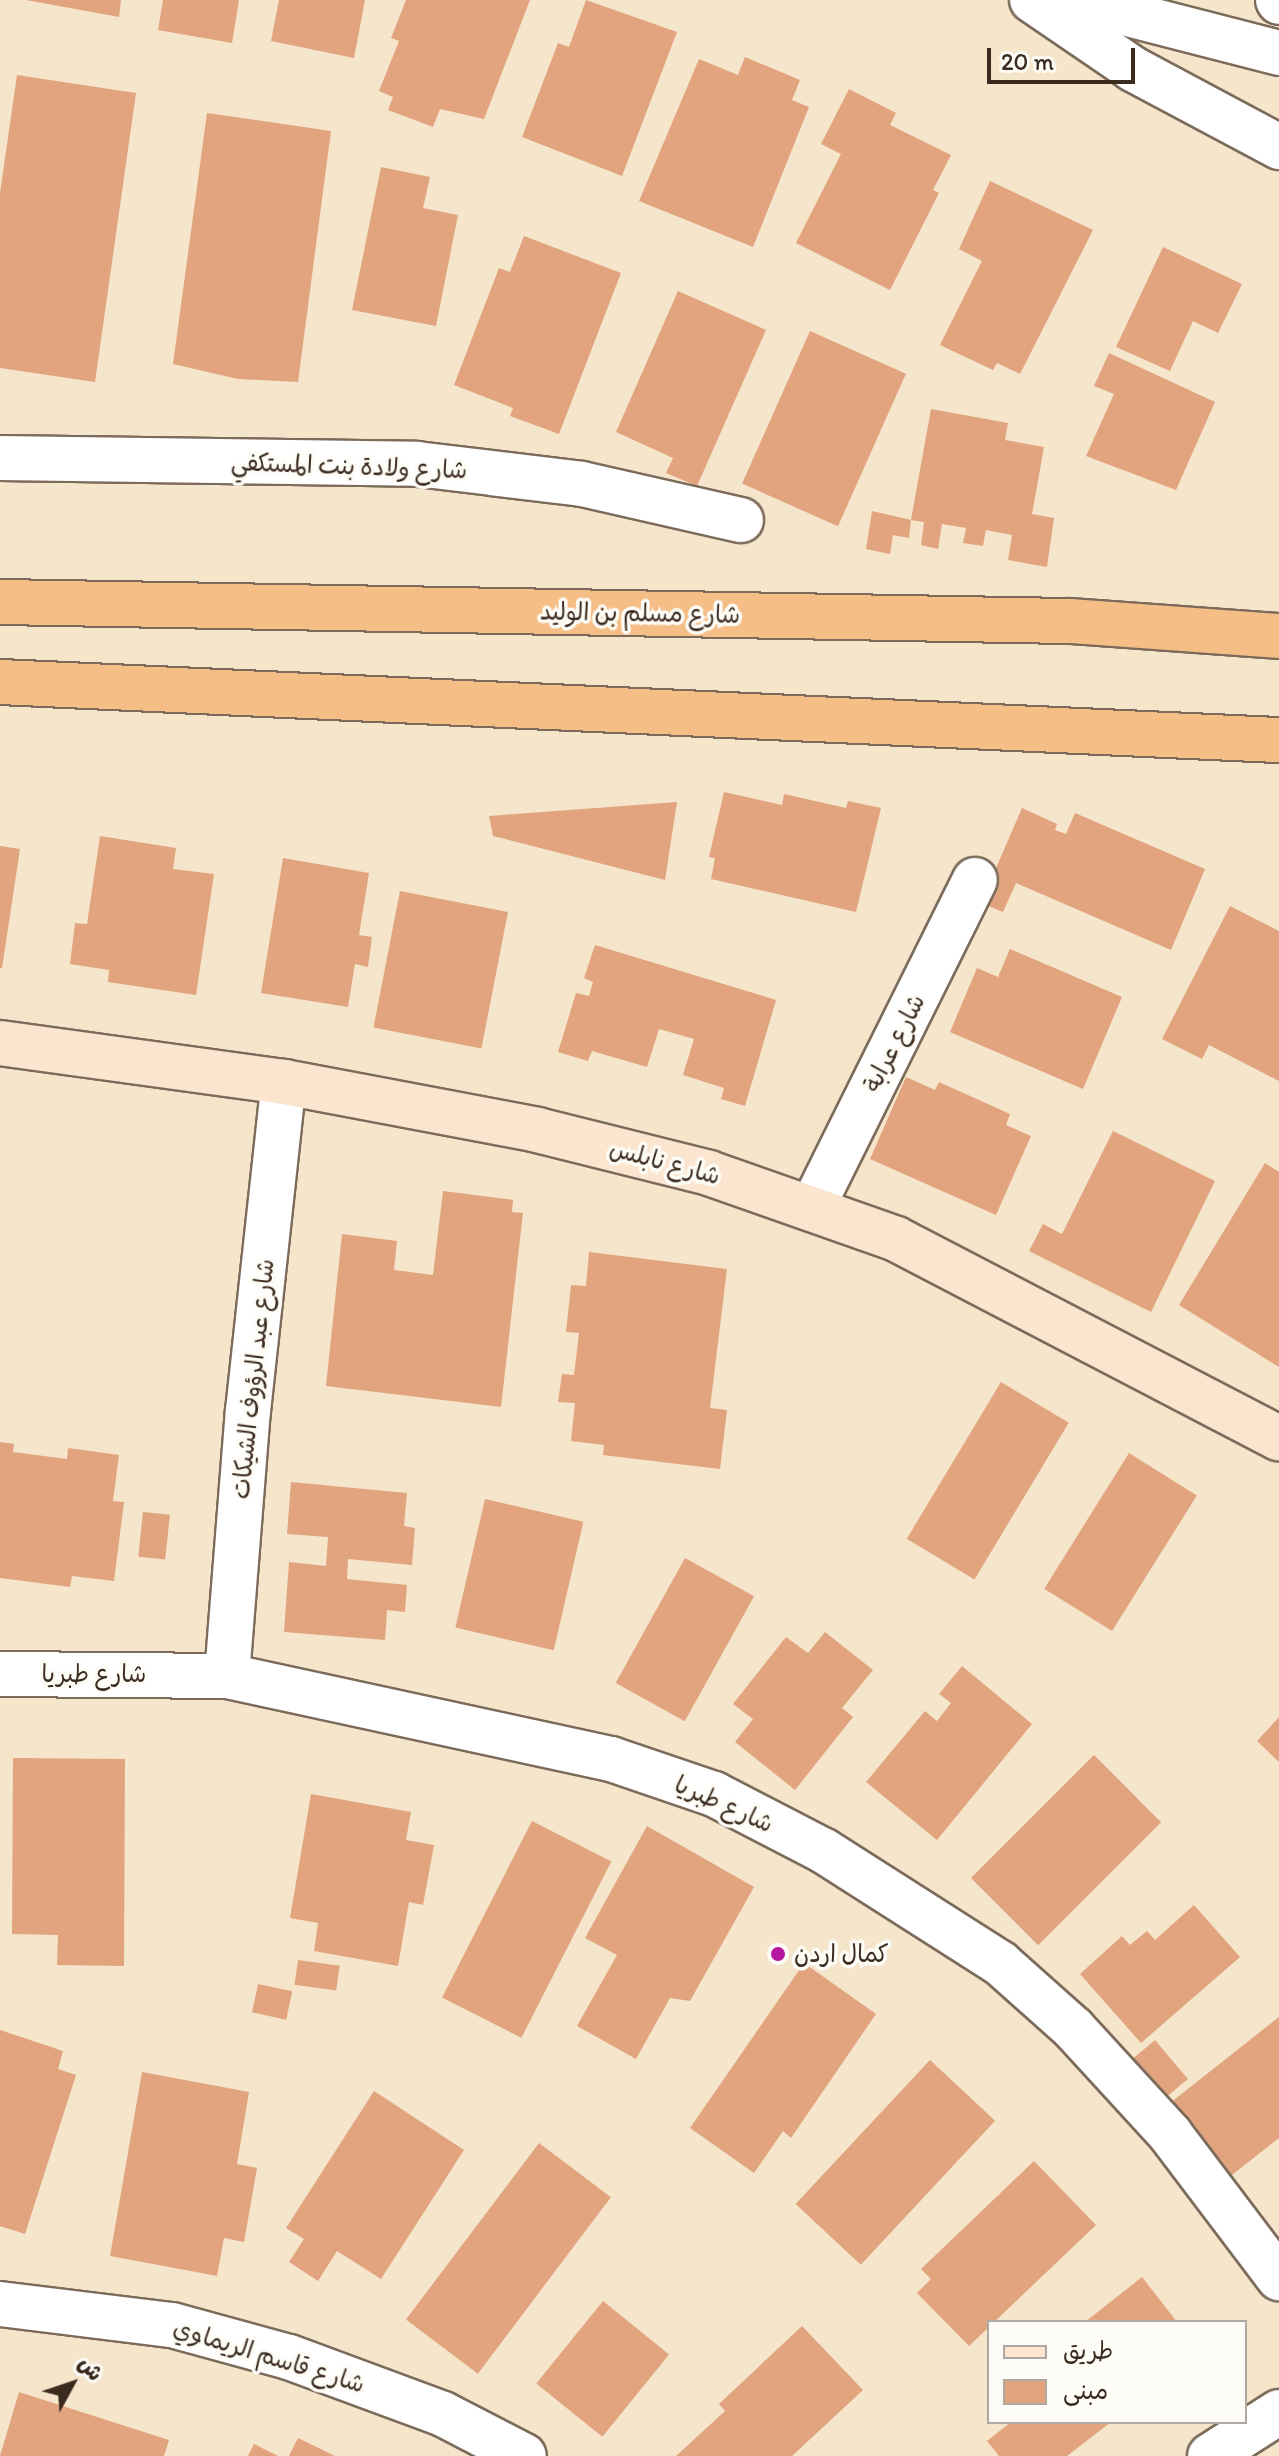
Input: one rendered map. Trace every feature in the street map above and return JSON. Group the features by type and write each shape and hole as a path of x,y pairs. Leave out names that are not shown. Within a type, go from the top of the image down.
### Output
{"highway":[{"name":"شارع مسلم بن الوليد","path":"0,602 1070,621 1279,636"},
{"path":"0,682 1279,740"}],"street":[{"path":"1032,0 1084,8 1279,53"},
{"path":"1084,8 1279,147"},
{"name":"شارع ولادة بنت المستكفي","path":"0,458 417,464 582,484 741,520"},
{"path":"0,706 75,683"},
{"name":"شارع عرابة","path":"813,1206 975,880"},
{"name":"شارع نابلس","path":"0,1043 284,1082 537,1130 709,1173 813,1206 896,1239 1279,1438"},
{"name":"شارع عبد الرؤوف الشيكات","path":"227,1676 248,1411 284,1082"},
{"name":"شارع طبريا","path":"0,1674 227,1676 611,1759 714,1794 824,1851 1000,1963 1073,2028 1170,2134 1279,2278"},
{"name":"شارع قاسم الريماوي","path":"0,2304 172,2325 289,2357 443,2414 524,2456"},
{"path":"1210,2456 1279,2412"}],"building":[{"path":"26,0 121,0 119,17"},
{"path":"163,0 239,0 232,43 158,30"},
{"path":"279,0 365,0 354,58 271,41"},
{"path":"406,0 530,0 484,119 440,109 433,127 388,110 393,97 379,91 399,41 391,38"},
{"path":"586,0 677,32 622,176 522,137 558,43 569,47"},
{"path":"745,57 800,80 792,100 809,107 753,247 639,201 699,59 738,75"},
{"path":"17,75 136,93 95,382 0,368 0,193"},
{"path":"849,89 896,113 890,125 951,155 933,190 939,193 890,290 796,243 841,154 821,144"},
{"path":"207,113 331,131 298,382 238,379 173,364"},
{"path":"381,167 430,177 423,208 458,215 436,326 352,310"},
{"path":"990,181 1093,230 1020,374 997,363 993,370 940,345 982,261 959,249"},
{"path":"524,236 621,273 559,434 510,416 513,408 454,385 499,268 510,272"},
{"path":"1163,247 1242,284 1218,333 1193,321 1170,371 1116,347"},
{"path":"678,291 766,330 697,486 666,473 673,458 616,432"},
{"path":"810,331 906,374 838,526 742,484"},
{"path":"1109,353 1215,402 1176,490 1086,456 1114,394 1094,386"},
{"path":"931,409 1008,423 1005,440 1044,447 1032,514 1054,518 1047,567 1008,560 1012,535 986,530 983,546 963,543 966,528 942,524 938,549 921,545 924,522 911,520"},
{"path":"872,511 911,520 909,538 893,535 890,554 866,549"},
{"path":"724,792 782,805 784,794 846,808 848,801 881,808 856,912 711,879 715,858 709,857"},
{"path":"677,802 665,880 493,836 489,816"},
{"path":"1022,808 1057,824 1055,830 1066,834 1075,813 1205,869 1171,950 1016,883 1003,912 981,903"},
{"path":"100,836 176,848 173,869 214,874 196,995 108,982 109,970 70,964 75,923 87,924"},
{"path":"0,846 20,849 2,968 0,968"},
{"path":"283,858 369,873 359,935 372,937 368,967 355,964 348,1007 261,993"},
{"path":"400,891 508,912 481,1048 373,1027"},
{"path":"1230,906 1279,931 1279,1081 1209,1045 1202,1059 1162,1039"},
{"path":"595,945 776,1000 745,1106 721,1099 724,1088 683,1075 694,1039 659,1029 647,1067 592,1051 588,1061 558,1052 576,993 589,996 593,982 584,978"},
{"path":"1010,949 1122,997 1083,1089 950,1032 977,968 998,977"},
{"path":"906,1077 935,1090 939,1082 1010,1114 1006,1125 1031,1136 996,1215 870,1159"},
{"path":"1113,1131 1215,1181 1151,1312 1029,1251 1043,1224 1062,1234"},
{"path":"1265,1163 1279,1172 1279,1367 1179,1305"},
{"path":"443,1191 513,1200 512,1212 523,1213 501,1407 326,1386 342,1234 397,1241 394,1270 433,1275"},
{"path":"589,1252 727,1269 710,1408 727,1410 720,1469 603,1455 604,1445 571,1441 575,1403 558,1402 562,1374 574,1375 579,1333 566,1332 571,1285 586,1286"},
{"path":"1001,1382 1069,1423 974,1580 907,1539"},
{"path":"0,1442 14,1444 13,1452 67,1459 68,1448 119,1455 113,1501 124,1502 114,1581 72,1576 70,1587 0,1578"},
{"path":"1129,1453 1197,1495 1112,1631 1044,1589"},
{"path":"291,1482 407,1493 404,1526 415,1528 412,1565 348,1559 347,1579 407,1585 405,1612 387,1610 385,1640 284,1632 289,1562 326,1566 328,1537 287,1534"},
{"path":"485,1499 583,1522 554,1650 455,1628"},
{"path":"143,1512 170,1515 165,1560 138,1557"},
{"path":"685,1558 754,1596 685,1721 616,1683"},
{"path":"825,1632 873,1670 842,1708 853,1717 795,1790 735,1742 753,1719 733,1704 786,1637 808,1653"},
{"path":"962,1666 1032,1724 937,1840 866,1782 925,1711 937,1721 951,1703 939,1694"},
{"path":"1279,1717 1279,1762 1257,1741"},
{"path":"1094,1755 1161,1822 1038,1945 971,1878"},
{"path":"13,1758 125,1759 124,1966 57,1965 58,1935 12,1934"},
{"path":"311,1794 411,1812 406,1840 434,1845 423,1905 409,1902 398,1966 314,1951 318,1923 290,1918"},
{"path":"532,1821 611,1861 521,2038 442,1997"},
{"path":"647,1826 754,1887 690,2001 670,1998 636,2059 577,2026 617,1955 585,1938"},
{"path":"1194,1905 1240,1957 1141,2043 1080,1974 1122,1936 1130,1945 1147,1931 1155,1940"},
{"path":"298,1960 340,1966 336,1991 295,1985"},
{"path":"804,1963 876,2014 791,2138 783,2131 754,2173 690,2128"},
{"path":"258,1984 292,1991 286,2020 252,2012"},
{"path":"1279,2017 1279,2138 1223,2182 1165,2107"},
{"path":"0,2030 63,2051 58,2069 76,2075 25,2234 0,2226"},
{"path":"1155,2040 1188,2079 1153,2108 1121,2069"},
{"path":"930,2060 995,2121 861,2265 796,2204"},
{"path":"142,2072 249,2092 237,2164 257,2168 244,2242 224,2238 217,2276 110,2256"},
{"path":"374,2091 464,2150 381,2279 337,2251 318,2281 289,2262 304,2239 286,2228"},
{"path":"539,2143 611,2197 478,2374 406,2319"},
{"path":"1034,2161 1096,2225 996,2320 987,2320 987,2329 969,2346 917,2293 931,2279 921,2269"},
{"path":"1142,2277 1175,2320 1088,2320"},
{"path":"603,2301 669,2354 602,2437 536,2383"},
{"path":"802,2326 863,2390 792,2456 676,2456 725,2411 719,2404"},
{"path":"19,2392 169,2440 164,2456 0,2456"},
{"path":"1008,2424 1108,2424 1067,2456 999,2456 987,2441"},
{"path":"298,2438 335,2456 289,2456"},
{"path":"254,2444 278,2456 248,2456"}],"place":[{"name":"كمال اردن","path":"778,1954"}]}
